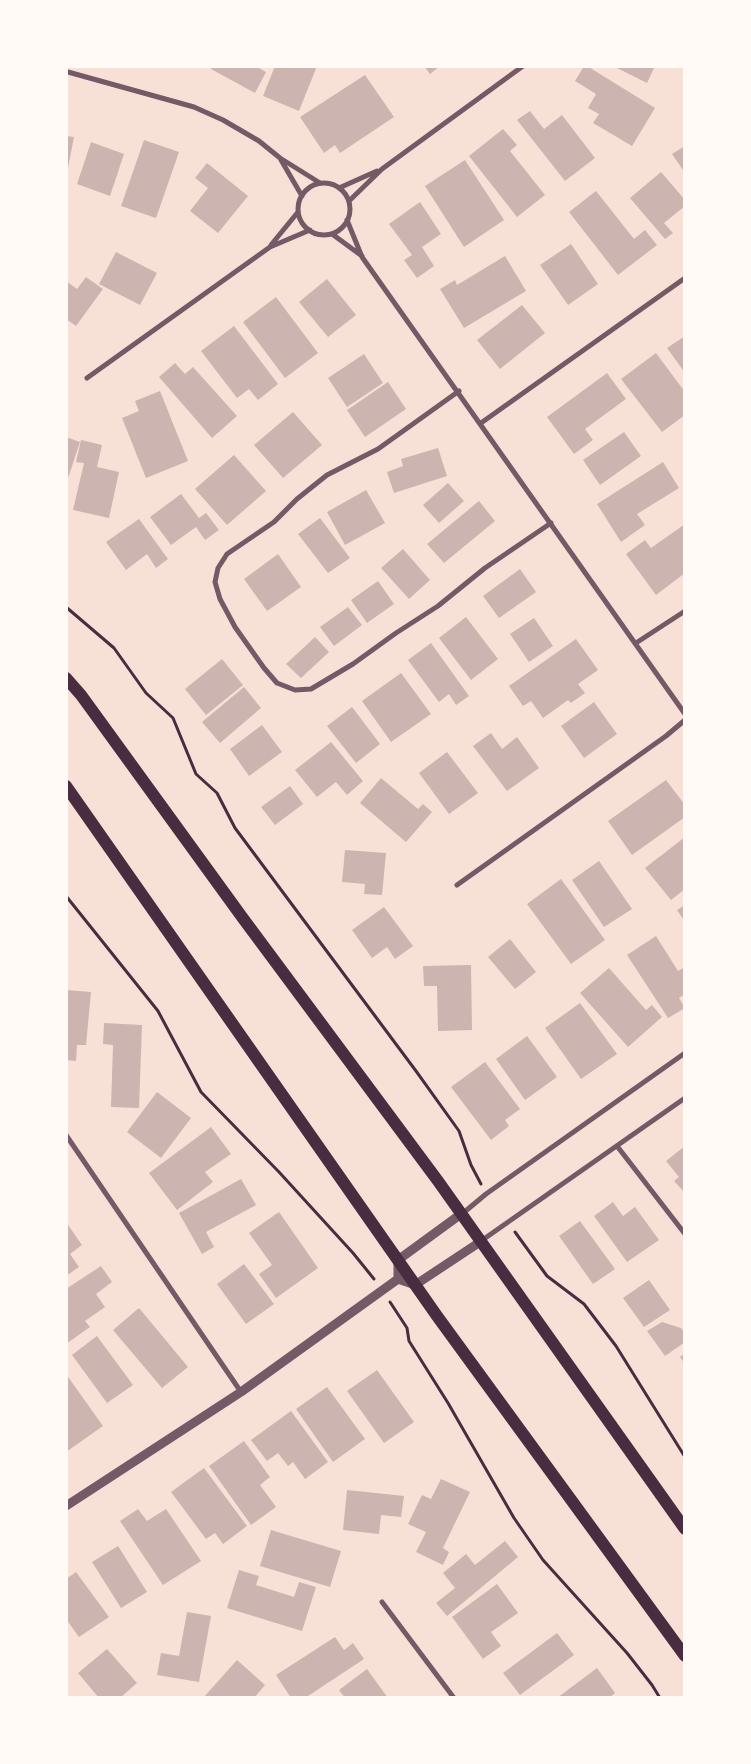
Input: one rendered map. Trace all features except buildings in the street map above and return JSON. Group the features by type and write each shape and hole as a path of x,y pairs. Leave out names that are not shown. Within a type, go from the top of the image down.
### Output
{"main road":[{"path":"66,678 82,695 242,917 461,1214 685,1529"},
{"path":"66,786 415,1285 685,1656"}],"street":[{"path":"349,201 382,169 523,66"},
{"path":"68,72 194,107 223,120 259,141 280,158 320,183"},
{"path":"280,158 302,196"},
{"path":"339,188 382,169"},
{"path":"320,183 326,183 339,188 349,201 350,214 348,220 332,234 324,235 310,230 300,219 298,212 302,196 313,186 320,183"},
{"path":"270,247 298,212"},
{"path":"348,220 362,257 459,391 685,714"},
{"path":"87,378 270,247 310,230"},
{"path":"332,234 362,257"},
{"path":"481,423 685,278"},
{"path":"459,391 378,449 327,475 297,499 274,522 227,554 218,568 215,582 220,599 235,627 277,683 295,690 311,689 353,664 438,606 485,568 551,523"},
{"path":"636,643 685,611"},
{"path":"456,885 666,736 685,720"},
{"path":"398,1279 398,1260 486,1194 685,1053"},
{"path":"398,1279 415,1285 508,1223 685,1098"},
{"path":"66,1135 241,1392"},
{"path":"617,1146 685,1234"},
{"path":"66,1506 241,1392 398,1279"},
{"path":"382,1602 454,1698"}],"path":[{"path":"66,607 114,648 146,693 173,718 196,774 217,793 235,828 460,1131 471,1165 486,1194"},
{"path":"508,1223 547,1276 584,1304 616,1346 685,1457"}]}
